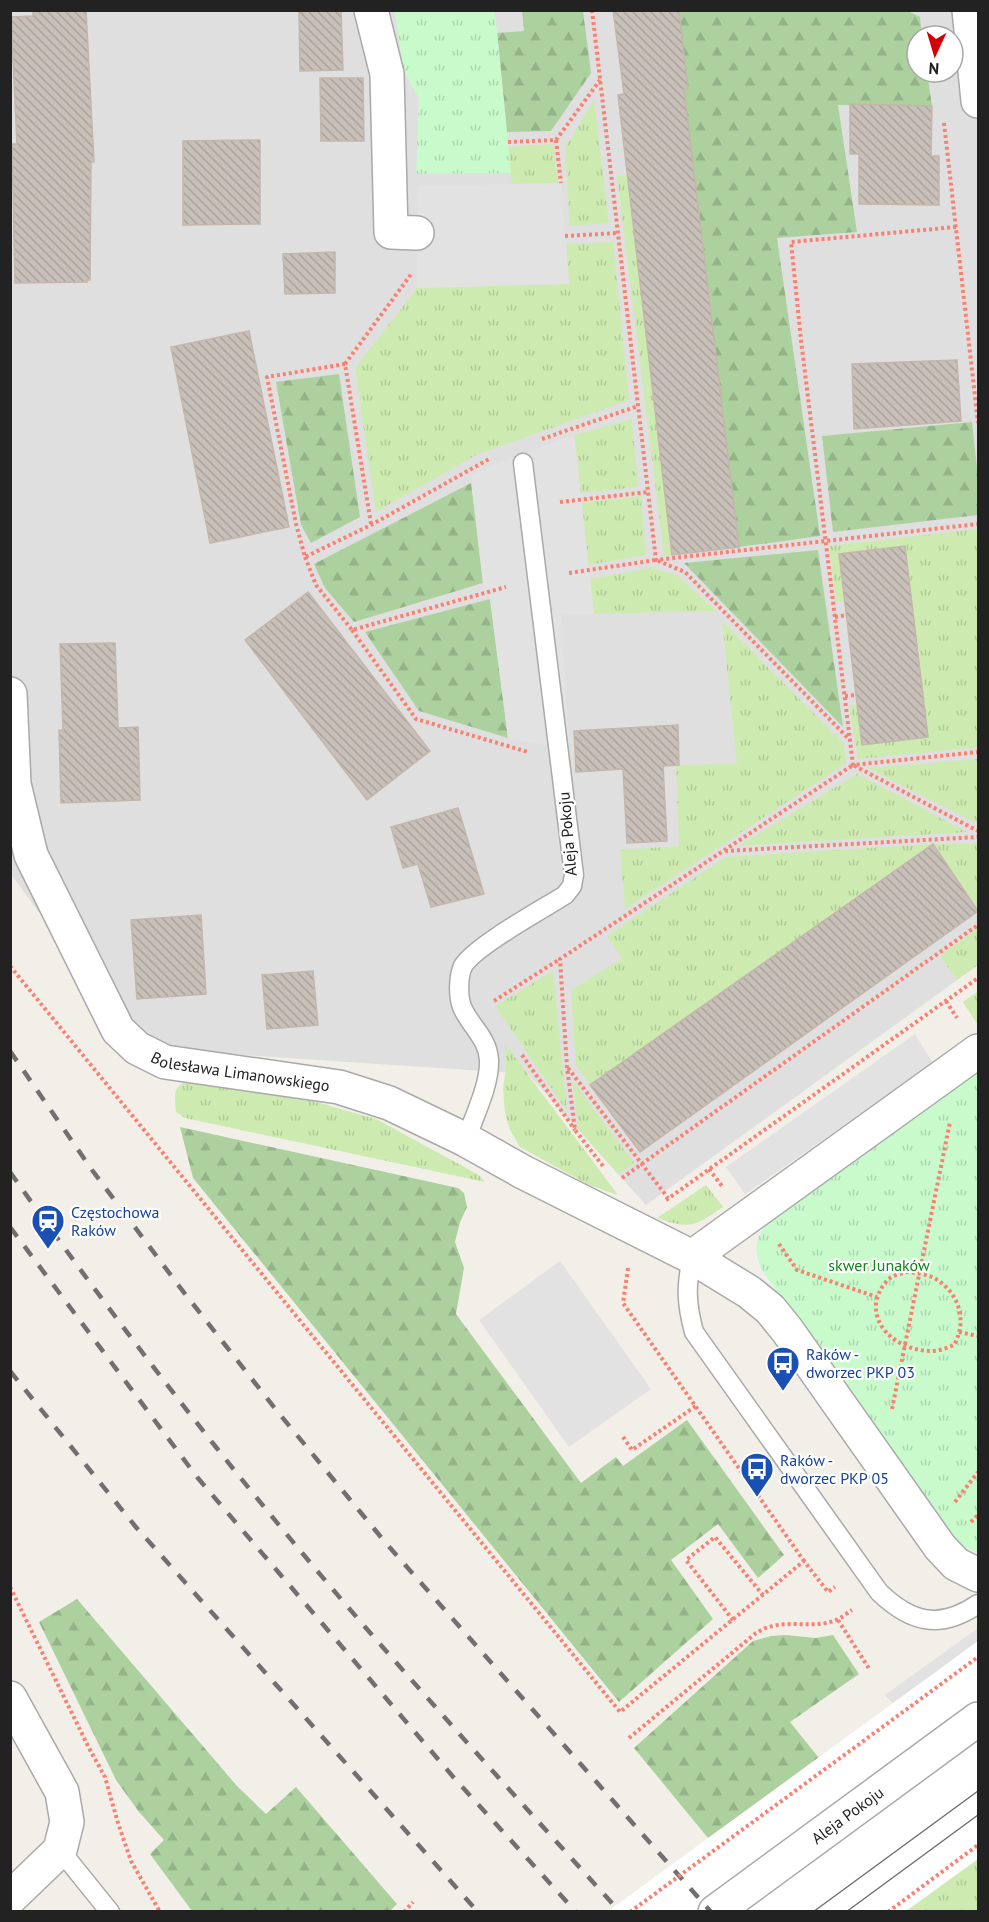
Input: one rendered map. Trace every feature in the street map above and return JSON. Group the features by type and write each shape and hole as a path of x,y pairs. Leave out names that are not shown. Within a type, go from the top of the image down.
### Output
{"street":[{"path":"370,10 387,74 391,232 417,233"},
{"path":"969,10 978,101"},
{"name":"Bolesława Limanowskiego","path":"10,694 14,784 31,855 118,1030 137,1048 165,1062 339,1087 389,1103 466,1140 523,1172 692,1257"},
{"path":"978,1051 692,1257 727,1277 770,1309 940,1547 956,1564 978,1575"},
{"path":"10,1698 62,1792 67,1822 60,1850 16,1902"},
{"name":"Aleja Pokoju","path":"715,1911 978,1719"}],"lane":[{"name":"Aleja Pokoju","path":"466,1140 487,1079 489,1059 484,1041 462,1007 459,987 463,967 477,951 565,895 572,886 574,875 523,463"},
{"path":"692,1257 687,1284 687,1308 694,1332 879,1592 892,1605 909,1615 928,1620 950,1619 978,1604"},
{"path":"60,1850 110,1911"}],"path":[{"path":"592,10 656,560"},
{"path":"561,183 556,141 601,80"},
{"path":"944,120 978,423"},
{"path":"508,142 556,141"},
{"path":"853,765 791,242 956,227"},
{"path":"565,236 618,233"},
{"path":"418,266 345,364 267,377 296,524 305,557 316,585 416,718 560,762"},
{"path":"345,364 371,525"},
{"path":"540,440 638,406"},
{"path":"305,557 371,525 496,455"},
{"path":"528,505 648,492"},
{"path":"352,630 537,578 656,560 978,524"},
{"path":"656,560 685,572 850,741"},
{"path":"835,617 847,615"},
{"path":"845,696 856,695"},
{"path":"486,1006 853,765 978,752"},
{"path":"853,765 978,831"},
{"path":"723,851 978,837"},
{"path":"616,1182 978,925"},
{"path":"560,959 567,1067 575,1131"},
{"path":"10,966 620,1712 804,1561"},
{"path":"662,1203 978,978"},
{"path":"520,1054 575,1131 609,1173"},
{"path":"567,1067 668,1198"},
{"path":"890,1420 952,1113"},
{"path":"778,1243 797,1270 877,1298"},
{"path":"629,1261 623,1303 804,1561 828,1592 840,1584"},
{"path":"906,1272 920,1273 938,1280 954,1298 960,1310 959,1332 954,1345 932,1351 906,1346 882,1328 877,1319 877,1298 890,1277 906,1272"},
{"path":"959,1332 978,1336"},
{"path":"623,1437 632,1450 696,1406"},
{"path":"948,1508 954,1504 978,1472"},
{"path":"733,1620 686,1560 715,1537 763,1595"},
{"path":"629,1738 756,1633 769,1627 811,1626 838,1620 858,1605"},
{"path":"838,1620 870,1670"},
{"path":"630,1911 978,1657"},
{"path":"888,1911 978,1845"},
{"path":"404,1911 413,1902"}],"shaded area":[{"path":"10,11 978,11 978,965 646,1205 528,1074 137,1048 11,874"},
{"path":"561,183 569,284 417,288 418,186"},
{"path":"574,435 594,614 561,614 570,749 508,738 490,599 483,583 471,476 493,465"},
{"path":"915,1034 933,1063 745,1194 726,1167"},
{"path":"560,1261 651,1389 569,1447 479,1320"},
{"path":"978,1628 978,1795 885,1695"}],"green space":[{"path":"906,10 920,17 921,24 905,24 905,84 929,84 932,106 838,105 857,232 777,238 820,536 739,547 684,89 688,88 679,11"},
{"path":"395,11 495,11 511,173 416,174 419,99 403,69"},
{"path":"522,11 583,11 591,73 551,131 507,132 497,33 524,31"},
{"path":"594,100 609,223 570,226 565,148"},
{"path":"553,144 558,183 512,184 508,147"},
{"path":"628,175 672,555 664,555 617,176"},
{"path":"613,242 629,400 476,455 376,512 355,368 417,288 569,284 566,244"},
{"path":"339,374 360,517 311,543 301,525 276,382"},
{"path":"632,419 638,487 581,493 574,435"},
{"path":"972,422 978,476 978,515 833,532 822,436"},
{"path":"471,483 483,583 354,622 325,588 314,564"},
{"path":"641,496 646,555 588,565 582,503"},
{"path":"978,529 978,747 858,759 849,705 858,704 845,602 836,602 829,546"},
{"path":"818,550 843,727 684,563"},
{"path":"651,568 677,575 716,611 594,614 590,579"},
{"path":"490,599 508,738 419,711 365,632"},
{"path":"722,621 844,744 846,763 625,909 620,850 679,846 676,765 737,764"},
{"path":"978,759 978,824 868,768"},
{"path":"857,774 967,832 738,846"},
{"path":"978,843 978,909 933,844"},
{"path":"933,844 590,1085 576,1065 571,990 622,959 607,936 726,857"},
{"path":"978,928 978,965 957,980 940,956"},
{"path":"553,971 567,1111 495,1006"},
{"path":"978,991 978,1025 963,1002"},
{"path":"505,1044 618,1195 589,1185 520,1147 510,1130 505,1113 503,1088 506,1069"},
{"name":"skwer Junaków","path":"978,1072 978,1553 962,1546 948,1534 761,1269 756,1248 759,1236 772,1219"},
{"path":"195,1078 256,1085 376,1119 479,1175 485,1182 185,1118 176,1112 176,1090 182,1083"},
{"path":"573,1081 634,1163 618,1174 578,1129"},
{"path":"180,1127 458,1188 464,1193 467,1207 455,1242 464,1268 456,1314 581,1483 616,1457 623,1466 687,1420 784,1555 758,1578 718,1524 671,1560 713,1619 619,1702 193,1178"},
{"path":"706,1185 723,1207 692,1224 678,1224 657,1218"},
{"path":"77,1599 237,1786 266,1814 296,1787 397,1904 389,1912 192,1911 150,1854 164,1840 139,1812 116,1780 39,1622"},
{"path":"785,1635 816,1638 833,1635 859,1674 790,1722 819,1758 708,1838 634,1748 753,1641"},
{"path":"978,1858 978,1911 906,1911"}],"pier":[{"path":"978,1641 978,1859 906,1911 607,1912"}],"building":[{"path":"33,10 86,10 94,162 91,162 90,280 87,282 15,283 12,144 17,144 11,17 33,16"},
{"path":"299,10 341,10 343,70 300,71"},
{"path":"613,10 679,10 688,89 684,89 739,547 672,555 618,95 624,94"},
{"path":"320,78 363,78 364,141 321,141"},
{"path":"850,104 932,106 931,156 939,156 939,205 859,204 859,154 850,154"},
{"path":"260,140 260,224 183,225 183,141"},
{"path":"335,252 335,293 285,294 283,254"},
{"path":"249,331 289,527 210,543 171,347"},
{"path":"957,360 961,421 854,429 852,364"},
{"path":"905,546 928,737 862,745 839,554"},
{"path":"308,592 430,751 367,800 245,640"},
{"path":"115,643 118,728 138,727 140,800 61,803 59,730 63,730 60,644"},
{"path":"678,725 679,765 663,766 667,841 627,843 623,769 576,772 574,731"},
{"path":"458,808 484,894 431,907 418,864 403,868 391,827"},
{"path":"933,844 978,911 640,1152 590,1085"},
{"path":"201,915 206,994 137,999 131,920"},
{"path":"313,971 318,1025 267,1029 262,975"}],"tram line":[{"path":"813,1912 978,1791"},
{"path":"846,1912 978,1815"}],"railway":[{"path":"10,1051 92,1170 277,1411 385,1542 711,1912"},
{"path":"10,1172 171,1389 297,1547 479,1756 620,1912"},
{"path":"10,1227 197,1477 455,1779 576,1912"},
{"path":"10,1371 135,1526 478,1912"}],"place":[{"name":"Częstochowa Raków","path":"48,1250"},
{"name":"Raków - dworzec PKP 03","path":"783,1392"},
{"name":"Raków - dworzec PKP 05","path":"757,1498"}]}
